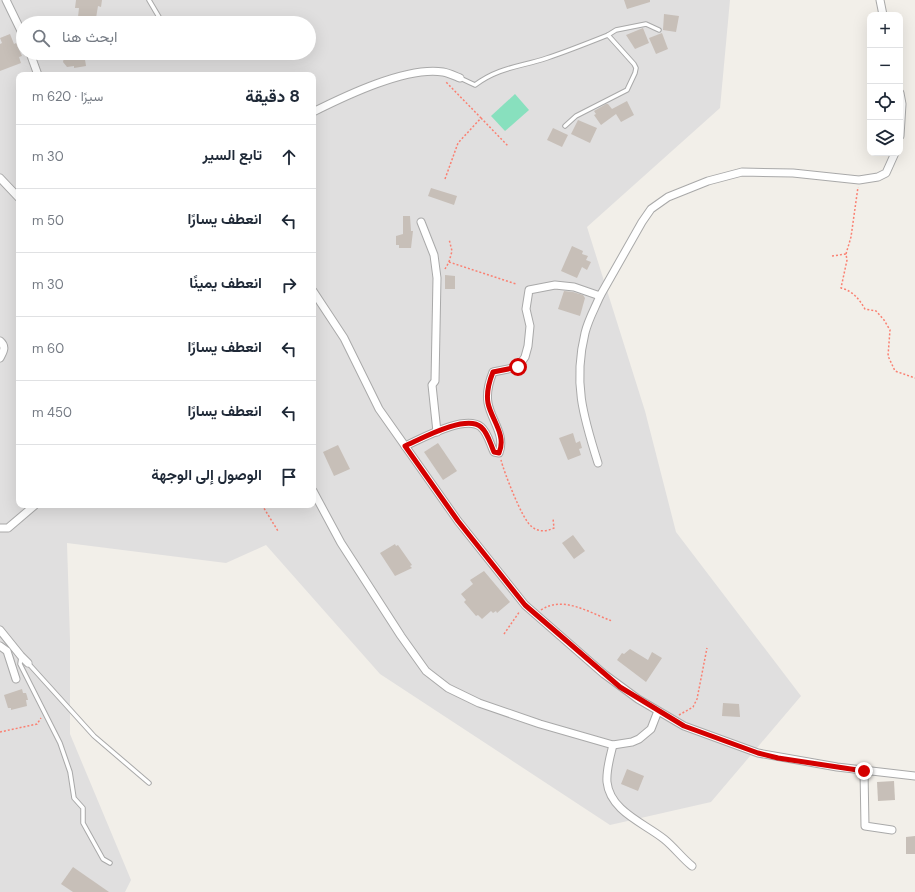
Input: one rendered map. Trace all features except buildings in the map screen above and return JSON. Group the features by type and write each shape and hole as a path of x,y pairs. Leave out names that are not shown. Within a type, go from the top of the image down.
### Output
{"street":[{"path":"6,0 16,21"},
{"path":"880,0 882,12"},
{"path":"33,60 37,72"},
{"path":"316,111 379,83 424,72 443,72 460,78"},
{"path":"598,463 586,426 578,378 586,332 600,296 651,209 668,197 708,181 742,172 793,173 859,180 878,177 886,173 894,156"},
{"path":"0,178 16,195"},
{"path":"421,222 434,255 437,278 435,380 432,385 437,432"},
{"path":"405,446 459,424 473,423 483,428 494,452 499,453 501,448 498,425 488,402 489,384 493,372 518,367 525,357 530,326 526,309 529,290 555,285 574,287 600,296"},
{"path":"316,296 344,338 380,409 458,521 525,605 620,687 672,719 701,733 758,753 778,758 864,771 915,776"},
{"path":"0,341 3,344 4,349 0,358"},
{"path":"316,497 340,543 401,636 426,671 448,688 480,703 540,724 613,745 632,742 639,739 651,729 658,711"},
{"path":"0,528 8,528 31,508"},
{"path":"0,630 28,663"},
{"path":"0,646 7,651 16,679"},
{"path":"613,745 607,769 607,781 613,799 630,817 664,839 692,866"},
{"path":"864,771 866,826 892,830"}],"lane":[{"path":"148,0 158,16"},
{"path":"460,78 475,85 488,75 506,68 546,58 608,35 616,30 646,24 659,30"},
{"path":"565,126 576,116 627,90 636,68 608,35"},
{"path":"21,656 20,664 43,711 53,727 66,758 72,778 74,798 83,808 83,823 103,859 110,863"},
{"path":"28,663 94,736 149,783"}],"path":[{"path":"443,72 442,77 450,88 508,146"},
{"path":"445,179 458,143 481,118"},
{"path":"859,180 851,237 846,254 847,260 841,288 849,290 860,300 865,309 876,311 884,320 890,330 888,356 895,371 915,378"},
{"path":"437,278 449,262 452,251 449,239"},
{"path":"832,256 846,254"},
{"path":"449,262 516,284"},
{"path":"499,453 502,466 531,527 544,531 550,530 554,528 553,518"},
{"path":"264,508 278,531"},
{"path":"537,614 543,609 566,603 612,621"},
{"path":"504,634 525,605"},
{"path":"672,719 688,711 695,703 699,692 707,648"},
{"path":"0,732 37,724 43,711"}],"shaded area":[{"path":"0,0 730,0 720,108 587,227 645,411 676,532 801,696 711,802 610,825 380,674 266,545 226,563 67,543 70,640 70,734 131,880 125,892 0,892"}],"green space":[{"path":"515,94 529,110 505,131 491,116"}],"route":[{"path":"518,367 493,372 487,393 491,413 498,425 501,448 499,453 494,452 483,428 473,423 459,424 405,446 458,521 525,605 620,687 684,726 758,753 778,758 864,771"}]}
